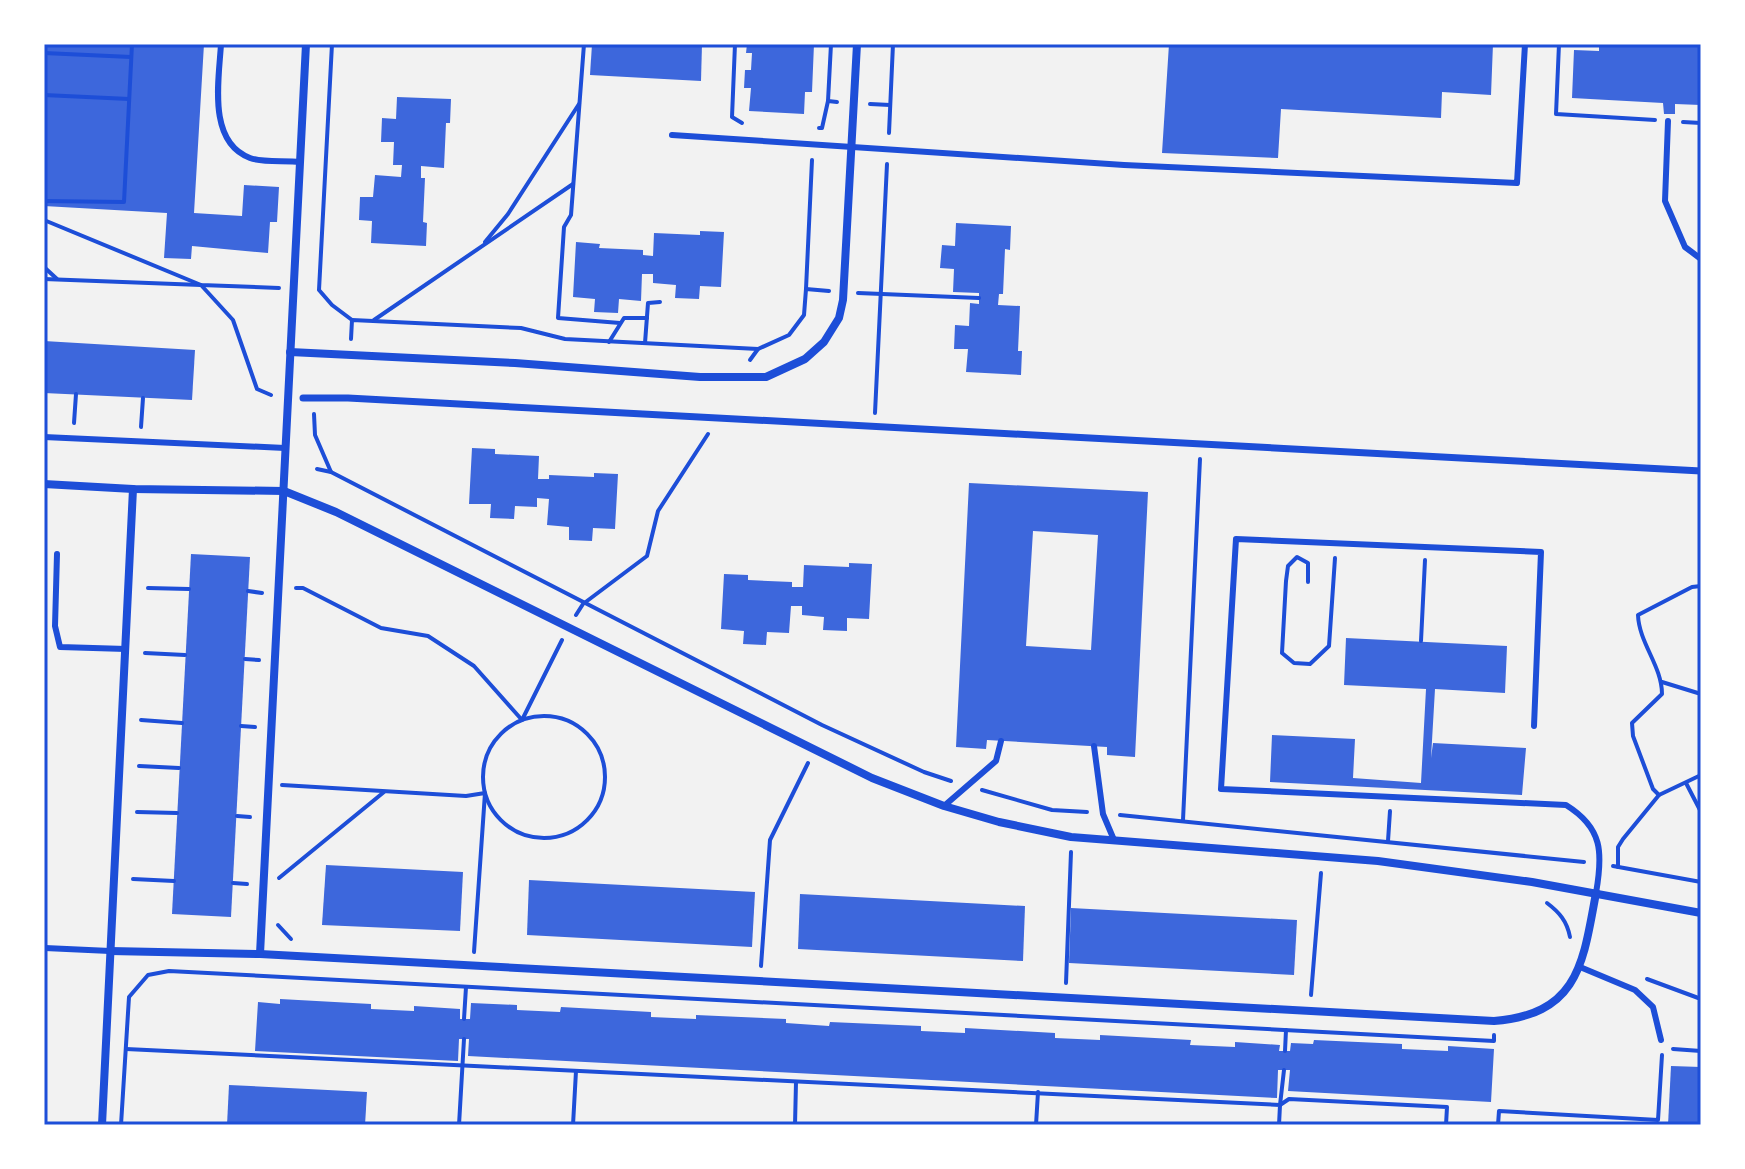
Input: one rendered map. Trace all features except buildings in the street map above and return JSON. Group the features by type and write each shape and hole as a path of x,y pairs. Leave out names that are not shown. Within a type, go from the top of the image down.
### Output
{"street":[{"path":"260,954 306,44"},
{"path":"290,352 738,377 766,377 805,359 824,342 839,318 843,300 857,44"},
{"path":"303,398 719,417 1201,446 1701,471"},
{"path":"44,484 133,489 284,491 336,512 872,778 944,806 999,822 1071,837 1378,861 1532,882 1701,913"},
{"path":"102,1125 133,489"},
{"path":"110,951 260,954 1494,1021 1533,1014 1566,990 1580,967 1596,893"}],"lane":[{"path":"221,44 217,116 228,142 250,158 300,162"},
{"path":"672,135 1124,165 1517,183 1525,44"},
{"path":"1668,121 1665,201 1685,247 1701,259"},
{"path":"44,437 285,448"},
{"path":"1534,726 1541,552 1236,539 1221,789 1566,805 1583,815 1599,843 1601,865 1596,893"},
{"path":"57,554 55,626 60,647 126,649"},
{"path":"944,806 996,761 1001,741"},
{"path":"1094,746 1103,814 1114,840"},
{"path":"45,948 110,951"},
{"path":"1580,967 1635,990 1653,1007 1661,1040"}],"path":[{"path":"44,201 124,202 132,44"},
{"path":"332,44 319,290 352,320 521,328 565,339 758,349 789,335 804,315 812,159"},
{"path":"584,44 571,215 564,227 558,318 620,323"},
{"path":"735,44 732,117 742,123 755,124"},
{"path":"808,127 822,128 828,101 831,44"},
{"path":"888,140 893,44"},
{"path":"1559,44 1556,114 1701,123"},
{"path":"44,53 131,57"},
{"path":"44,95 129,99"},
{"path":"828,101 840,102"},
{"path":"481,247 508,214 580,103"},
{"path":"864,104 890,105"},
{"path":"875,428 887,164"},
{"path":"373,321 573,184"},
{"path":"44,220 201,285 233,320 257,389 271,395"},
{"path":"44,267 59,280"},
{"path":"44,279 281,288"},
{"path":"806,289 831,291"},
{"path":"854,293 979,298"},
{"path":"645,343 648,303 660,302"},
{"path":"609,342 624,318 647,318"},
{"path":"351,345 352,320"},
{"path":"738,377 758,349"},
{"path":"73,425 76,394"},
{"path":"141,429 143,398"},
{"path":"315,398 315,435 331,472"},
{"path":"522,720 583,604 647,556 658,511 719,417"},
{"path":"1183,820 1201,446"},
{"path":"317,469 331,472 822,725 924,772 968,786 1052,810 1322,834 1618,867 1699,880"},
{"path":"1308,582 1308,563 1297,557 1288,566 1282,653 1294,663 1310,664 1329,646 1335,543"},
{"path":"1421,641 1426,545"},
{"path":"1659,795 1653,789 1638,749 1632,723 1662,694 1662,682 1639,628 1638,615 1692,587 1701,586"},
{"path":"279,587 303,588 381,628 428,636 474,666 522,720"},
{"path":"148,588 189,589"},
{"path":"248,591 262,593"},
{"path":"145,653 185,655"},
{"path":"245,659 259,660"},
{"path":"1662,682 1701,694"},
{"path":"464,1019 466,986 472,979 485,793 483,778 489,752 506,730 522,720 543,716 571,722 593,740 604,767 605,782 596,809 587,821 562,835 532,836 507,825 497,816 485,793"},
{"path":"141,720 182,723"},
{"path":"760,982 770,840 822,725"},
{"path":"241,726 255,727"},
{"path":"139,766 179,768"},
{"path":"1618,867 1618,847 1659,795 1701,775"},
{"path":"1685,782 1701,812"},
{"path":"268,785 466,796 485,793"},
{"path":"263,891 386,791"},
{"path":"137,812 177,813"},
{"path":"237,816 250,817"},
{"path":"1296,994 1311,995 1322,834"},
{"path":"1066,985 1071,837"},
{"path":"133,879 174,881"},
{"path":"1532,882 1529,897 1546,902 1558,911 1568,928 1570,941"},
{"path":"233,883 247,884"},
{"path":"262,905 277,906 279,927 298,944"},
{"path":"121,1125 129,997 135,986 148,975 162,972 1494,1041 1494,1021"},
{"path":"1285,1051 1286,1030"},
{"path":"459,1125 464,1039"},
{"path":"126,1049 1280,1105 1289,1099 1447,1107 1446,1125"},
{"path":"1498,1125 1499,1111 1658,1122 1662,1049 1701,1051"},
{"path":"1284,1070 1279,1125 1287,1125"},
{"path":"573,1125 576,1071"},
{"path":"795,1125 796,1082"},
{"path":"1036,1125 1038,1092"}]}
